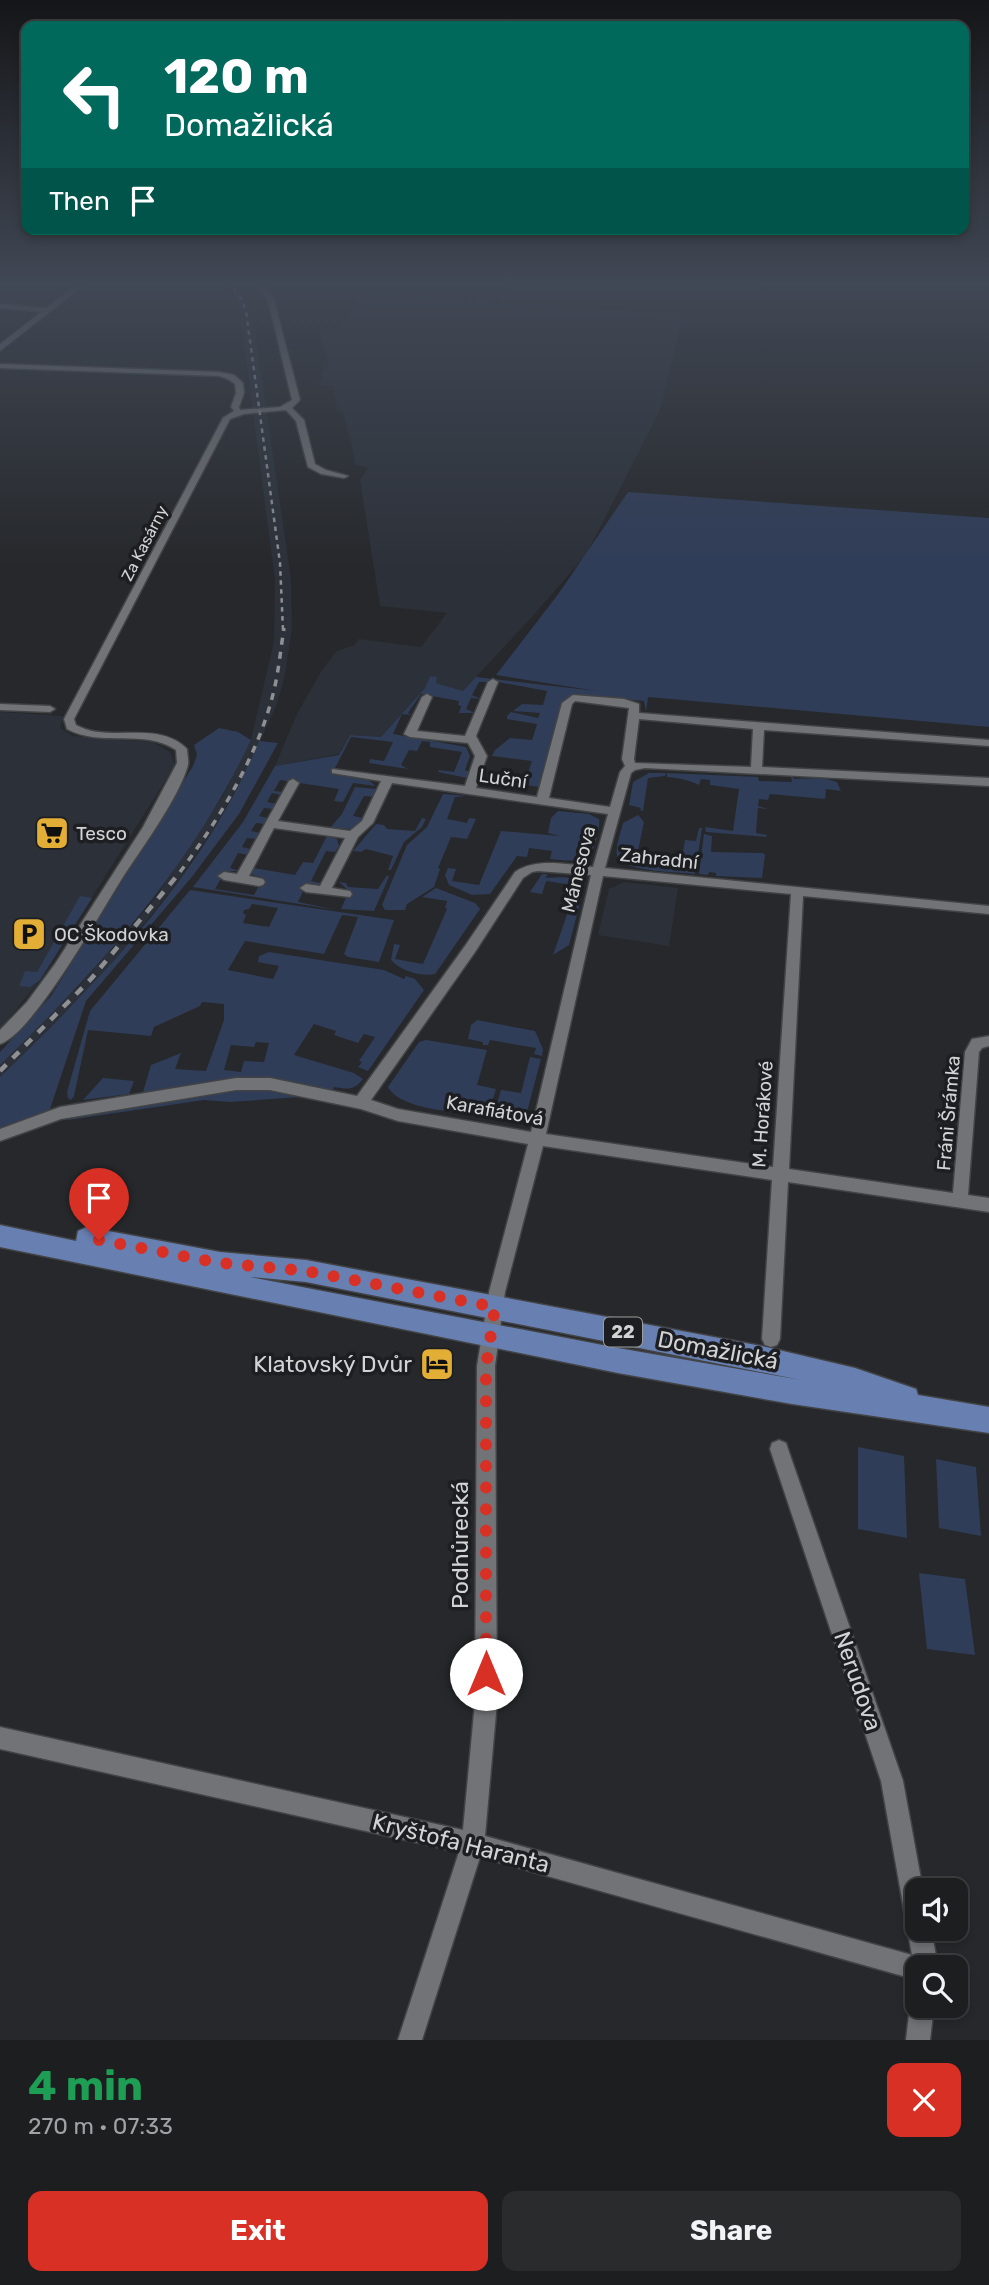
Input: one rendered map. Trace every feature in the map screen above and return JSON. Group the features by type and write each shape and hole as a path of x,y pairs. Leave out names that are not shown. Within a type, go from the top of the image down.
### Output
{"main road":[{"name":"Domažlická","path":"0,1223 220,1263 306,1271 787,1363 855,1381 934,1409"},
{"name":"Domažlická","path":"0,1236 764,1387 856,1402 934,1409 989,1420"}],"street":[{"path":"231,377 240,388 235,407 237,412 287,407 296,400 291,377"},
{"path":"287,407 300,421 311,465 324,472 344,476"},
{"name":"Za Kasárny","path":"0,1039 20,1021 64,960 130,856 183,764 181,750 170,741 154,737 82,733 70,726 70,715 225,421 237,412"},
{"path":"469,790 481,756 471,740 472,730 493,682"},
{"path":"427,697 410,734 471,740"},
{"path":"542,801 567,703 583,698 628,703 636,709 636,716 989,743"},
{"path":"0,707 50,709"},
{"name":"Mánesova","path":"492,1334 495,1307 537,1139 598,871 626,772 631,767 628,759 636,716"},
{"path":"756,770 759,726"},
{"path":"631,767 645,765 989,782"},
{"name":"Luční","path":"336,771 614,811"},
{"path":"324,891 353,835 367,823 387,779"},
{"path":"242,879 293,783"},
{"path":"271,824 353,835"},
{"name":"Zahradní","path":"361,1103 523,871 538,867 598,871 989,910"},
{"path":"224,876 259,882"},
{"path":"306,888 346,894"},
{"name":"M. Horákové","path":"771,1339 797,892"},
{"name":"Fráni Šrámka","path":"960,1201 972,1052 977,1043 989,1041"},
{"name":"Karafiátová","path":"0,1135 60,1113 236,1084 270,1084 361,1103 398,1115 537,1139 989,1205"},
{"name":"Podhůrecká","path":"410,2040 473,1844 486,1702 486,1367 492,1334"},
{"name":"Nerudova","path":"779,1449 892,1781 909,1878"},
{"name":"Kryštofa Haranta","path":"0,1738 473,1844 905,1965"},
{"path":"918,2040 921,2018"}],"shaded area":[{"path":"249,377 262,377 291,579 292,627 285,675 277,704 251,762 214,828 178,881 90,987 0,1077 0,1065 80,985 153,901 223,796 251,740 274,641 275,580"},
{"path":"323,377 668,377 660,410 586,555 463,691 436,683 430,676 425,688 381,737 350,735 339,754 275,766 297,714 322,670 337,651 355,645 359,639 421,647 447,613 380,606 360,480 368,468 354,464 343,412 337,410 333,386 318,385"},
{"path":"628,492 989,518 989,727 648,697 646,712 644,701 579,695 568,697 561,704 539,787 509,782 525,782 532,761 492,756 495,750 510,738 532,740 537,724 507,719 507,716 511,712 538,718 540,713 513,711 522,704 543,705 547,691 498,682 479,682 472,695 481,699 471,698 466,709 475,713 459,713 459,701 421,694 408,713 411,715 402,714 393,734 466,747 470,756 465,770 470,772 467,778 438,772 454,772 462,752 430,747 430,742 422,741 417,751 409,750 401,765 408,769 369,763 370,759 384,761 393,742 351,737 332,774 368,780 376,786 353,783 343,802 334,801 339,789 280,780 274,791 283,792 281,795 272,793 267,802 277,804 273,809 264,808 259,816 268,818 265,824 256,823 251,831 260,833 257,839 247,838 242,847 251,849 248,855 238,853 230,868 239,871 225,871 215,889 254,895 263,878 251,874 254,868 295,875 303,862 313,863 327,836 337,839 339,846 335,852 326,851 311,881 320,883 319,886 306,885 298,902 337,910 193,887 243,822 275,766 339,755 350,735 381,737 425,688 430,676 437,677 436,683 463,691 476,677 597,691 496,675 559,593"},
{"name":"OC Škodovka","path":"0,712 63,716 60,728 73,736 152,742 170,752 175,765 40,980 0,1029"},
{"path":"219,728 238,732 251,740 201,831 172,873 108,953 0,1065 0,1052 51,996 193,766 197,755 194,745"},
{"path":"259,741 278,743 239,814 191,878 86,1001 50,1109 38,1118 0,1132 0,1077 75,1002 147,922 210,835 237,789"},
{"path":"649,773 666,773 665,776 648,778 643,811 629,805 633,782"},
{"path":"667,773 758,777 759,781 792,782 791,776 795,779 823,778 837,782 841,791 826,789 825,799 770,794 768,800 759,799 758,806 768,809 758,808 756,833 767,835 766,837 706,832 705,827 733,831 739,789 710,785 710,780 701,779 699,785 667,777"},
{"path":"355,787 377,789 374,797 364,796 353,816 363,818 352,829 330,828 342,814"},
{"path":"443,794 467,796 455,797 447,819 467,823 469,818 476,819 467,839 451,837 438,868 440,869 434,887 407,904 405,910 385,910 382,905 407,845 427,827"},
{"path":"558,811 589,814 599,819 593,849 584,858 572,861 550,859 552,851 529,848 527,857 517,856 490,894 472,895 449,885 445,875 448,868 456,869 452,881 479,885 501,831 560,836 548,833 551,818"},
{"path":"638,815 644,822 636,860 680,868 685,840 696,841 699,828 702,828 695,874 639,868 621,861 617,856 617,848 623,823"},
{"path":"422,818 426,819 422,827 404,842 391,870 388,870 393,856 366,849 361,852 353,851 376,824 384,825 387,829 415,831"},
{"path":"704,834 712,836 711,852 763,853 762,878 716,876 716,873 709,872 708,875 699,874"},
{"path":"542,874 547,874 546,878 572,879 583,891 569,945 553,955 569,909 573,885 546,881 542,894 530,892"},
{"path":"387,875 389,877 374,911 341,909 349,891 339,882 346,883 348,887 378,889"},
{"path":"624,882 678,888 669,946 598,935 609,889"},
{"path":"436,888 475,903 480,909 435,974 418,974 391,960 394,944 400,945 395,959 423,964 447,909 447,901 422,897"},
{"path":"190,890 394,920 379,962 344,954 358,917 342,915 324,954 245,941 228,970 273,979 279,966 258,962 259,956 269,952 384,970 404,979 406,976 415,979 424,990 368,1071 358,1067 362,1062 359,1061 375,1037 364,1034 358,1043 334,1035 336,1031 314,1024 294,1055 354,1073 363,1079 353,1087 334,1087 332,1091 273,1079 246,1078 143,1092 151,1065 181,1053 175,1069 206,1071 224,1020 224,1004 202,1002 200,1006 154,1027 151,1036 88,1030 71,1100 67,1092 90,1011","holes":["252,904 278,908 269,927 243,923 246,915 244,910 249,909","256,1042 269,1043 264,1062 244,1061 241,1072 224,1070 231,1045 254,1047"]},
{"path":"80,896 92,898 40,980 30,987 19,986 25,971 37,972"},
{"path":"477,1020 535,1031 543,1049 542,1056 534,1054 536,1048 490,1040 488,1045 483,1045 483,1042 468,1039 471,1025"},
{"path":"426,1040 487,1050 477,1085 496,1089 488,1116 418,1106 395,1095 388,1087 419,1042"},
{"path":"530,1057 541,1059 527,1112 517,1120 493,1117 501,1090 521,1093"},
{"path":"103,1078 134,1081 129,1094 83,1100"},
{"path":"258,1089 301,1097 230,1102 204,1100 68,1120 67,1116 233,1090"},
{"path":"858,1447 904,1456 907,1538 858,1529"},
{"path":"936,1459 976,1467 981,1536 939,1528"},
{"path":"919,1573 965,1579 975,1655 927,1649"}],"railway":[{"path":"255,377 280,563 283,630"},
{"path":"180,872 210,830 249,760 275,686 284,628"},
{"path":"0,1071 91,979 181,871"}],"place":[{"name":"Tesco","path":"52,833"},
{"name":"OC Škodovka","path":"29,934"},
{"name":"Klatovský Dvůr","path":"437,1364"}],"route":[{"path":"99,1240 220,1263 306,1271 495,1307 486,1367 486,1674"}]}
